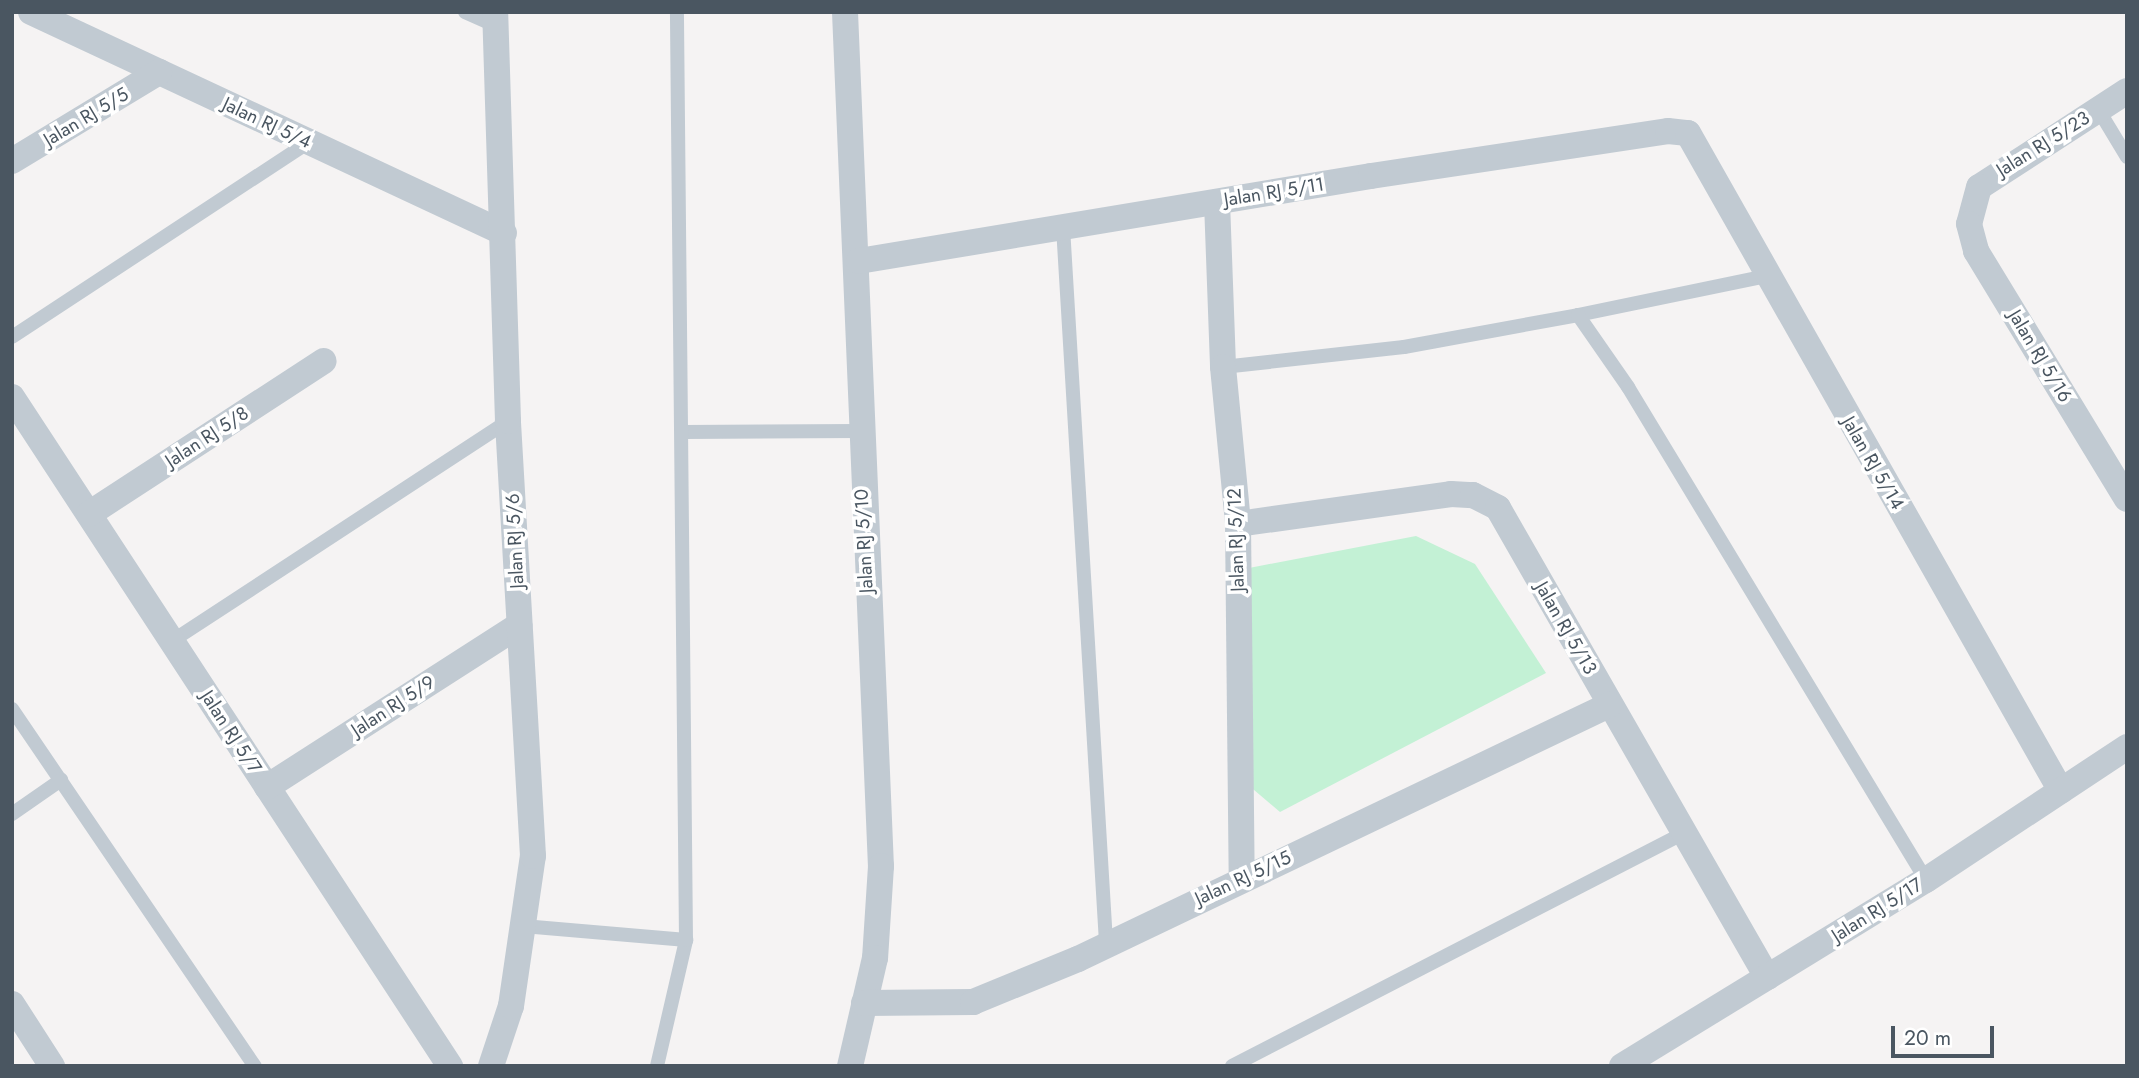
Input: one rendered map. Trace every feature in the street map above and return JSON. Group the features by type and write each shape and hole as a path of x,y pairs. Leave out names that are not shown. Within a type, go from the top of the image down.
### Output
{"street":[{"name":"Jalan RJ 5/4","path":"31,12 504,233"},
{"name":"Jalan RJ 5/10","path":"845,12 859,261 858,431 881,866 875,958 849,1066"},
{"name":"Jalan RJ 5/6","path":"491,1066 511,1006 533,856 508,421 496,19"},
{"name":"Jalan RJ 5/5","path":"12,161 159,72"},
{"name":"Jalan RJ 5/23","path":"1970,207 1979,187 2004,166 2127,91"},
{"name":"Jalan RJ 5/11","path":"859,261 1668,131 1688,133"},
{"name":"Jalan RJ 5/14","path":"1688,133 1766,276 2061,791"},
{"name":"Jalan RJ 5/12","path":"1217,202 1223,367 1238,524 1242,879"},
{"name":"Jalan RJ 5/16","path":"1970,207 1976,251 2127,499"},
{"name":"Jalan RJ 5/8","path":"89,514 324,361"},
{"name":"Jalan RJ 5/7","path":"12,397 450,1066"},
{"name":"Jalan RJ 5/13","path":"1238,524 1474,495 1498,508 1767,978"},
{"name":"Jalan RJ 5/9","path":"267,787 519,625"},
{"name":"Jalan RJ 5/15","path":"864,1003 973,1002 1106,943 1609,705"},
{"name":"Jalan RJ 5/17","path":"1622,1066 1926,880 2127,747"},
{"path":"12,1004 52,1066"}],"lane":[{"path":"465,12 496,19"},
{"path":"657,1066 686,940 684,432 677,12"},
{"path":"2098,109 2127,157"},
{"path":"12,337 309,142"},
{"path":"1063,227 1106,943"},
{"path":"1223,367 1404,347 1766,276"},
{"path":"1578,315 1628,387 1926,880"},
{"path":"172,641 508,421"},
{"path":"684,432 858,431"},
{"path":"12,709 255,1066"},
{"path":"12,814 61,780"},
{"path":"1232,1066 1684,833"},
{"path":"523,926 686,940"}],"green space":[{"path":"1416,536 1475,564 1546,673 1280,812 1247,784 1249,568"}]}
